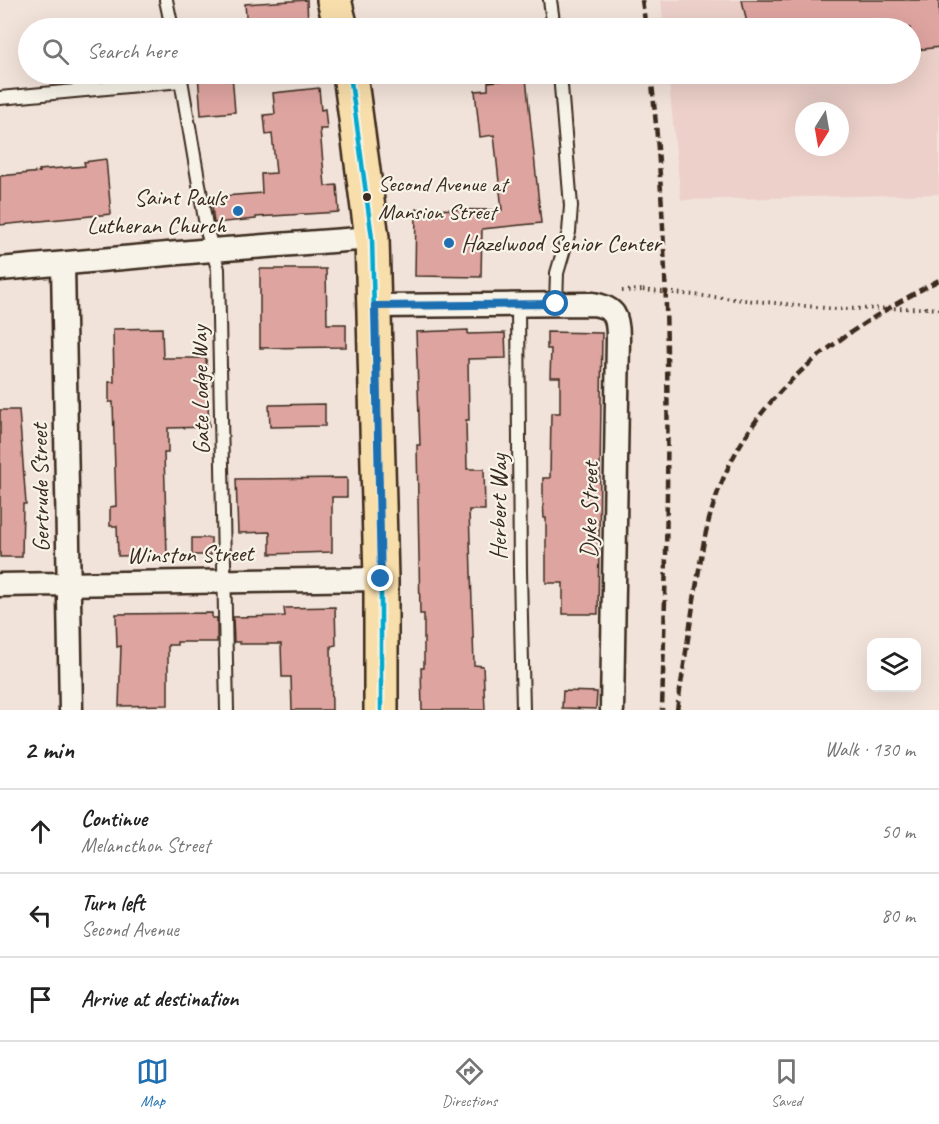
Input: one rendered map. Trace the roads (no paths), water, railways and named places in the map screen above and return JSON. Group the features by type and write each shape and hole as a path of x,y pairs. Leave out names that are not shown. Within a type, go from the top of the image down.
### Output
{"main road":[{"path":"334,0 338,18"},
{"path":"351,84 372,238 381,579 381,710"}],"street":[{"path":"0,269 212,249 372,238"},
{"name":"Gertrude Street","path":"63,264 71,710"},
{"name":"Dyke Street","path":"556,304 605,306 617,301 612,710"},
{"path":"375,306 556,304"},
{"name":"Winston Street","path":"0,585 381,579"}],"lane":[{"path":"166,0 170,18"},
{"path":"550,0 553,18"},
{"path":"0,99 123,84"},
{"name":"Gate Lodge Way","path":"182,84 207,231 218,269 227,710"},
{"path":"556,304 557,273 569,232 571,206 561,84"},
{"name":"Herbert Way","path":"518,304 523,710"}],"railway":[{"path":"642,0 645,18"},
{"path":"652,84 663,233 666,312 667,471 662,710"},
{"path":"677,710 708,523 727,471 747,434 771,402 799,373 830,347 864,323 939,280"}],"place":[{"name":"Second Avenue at Mansion Street","path":"367,197"},
{"name":"Saint Pauls Lutheran Church","path":"238,211"},
{"name":"Hazelwood Senior Center","path":"449,243"}]}
